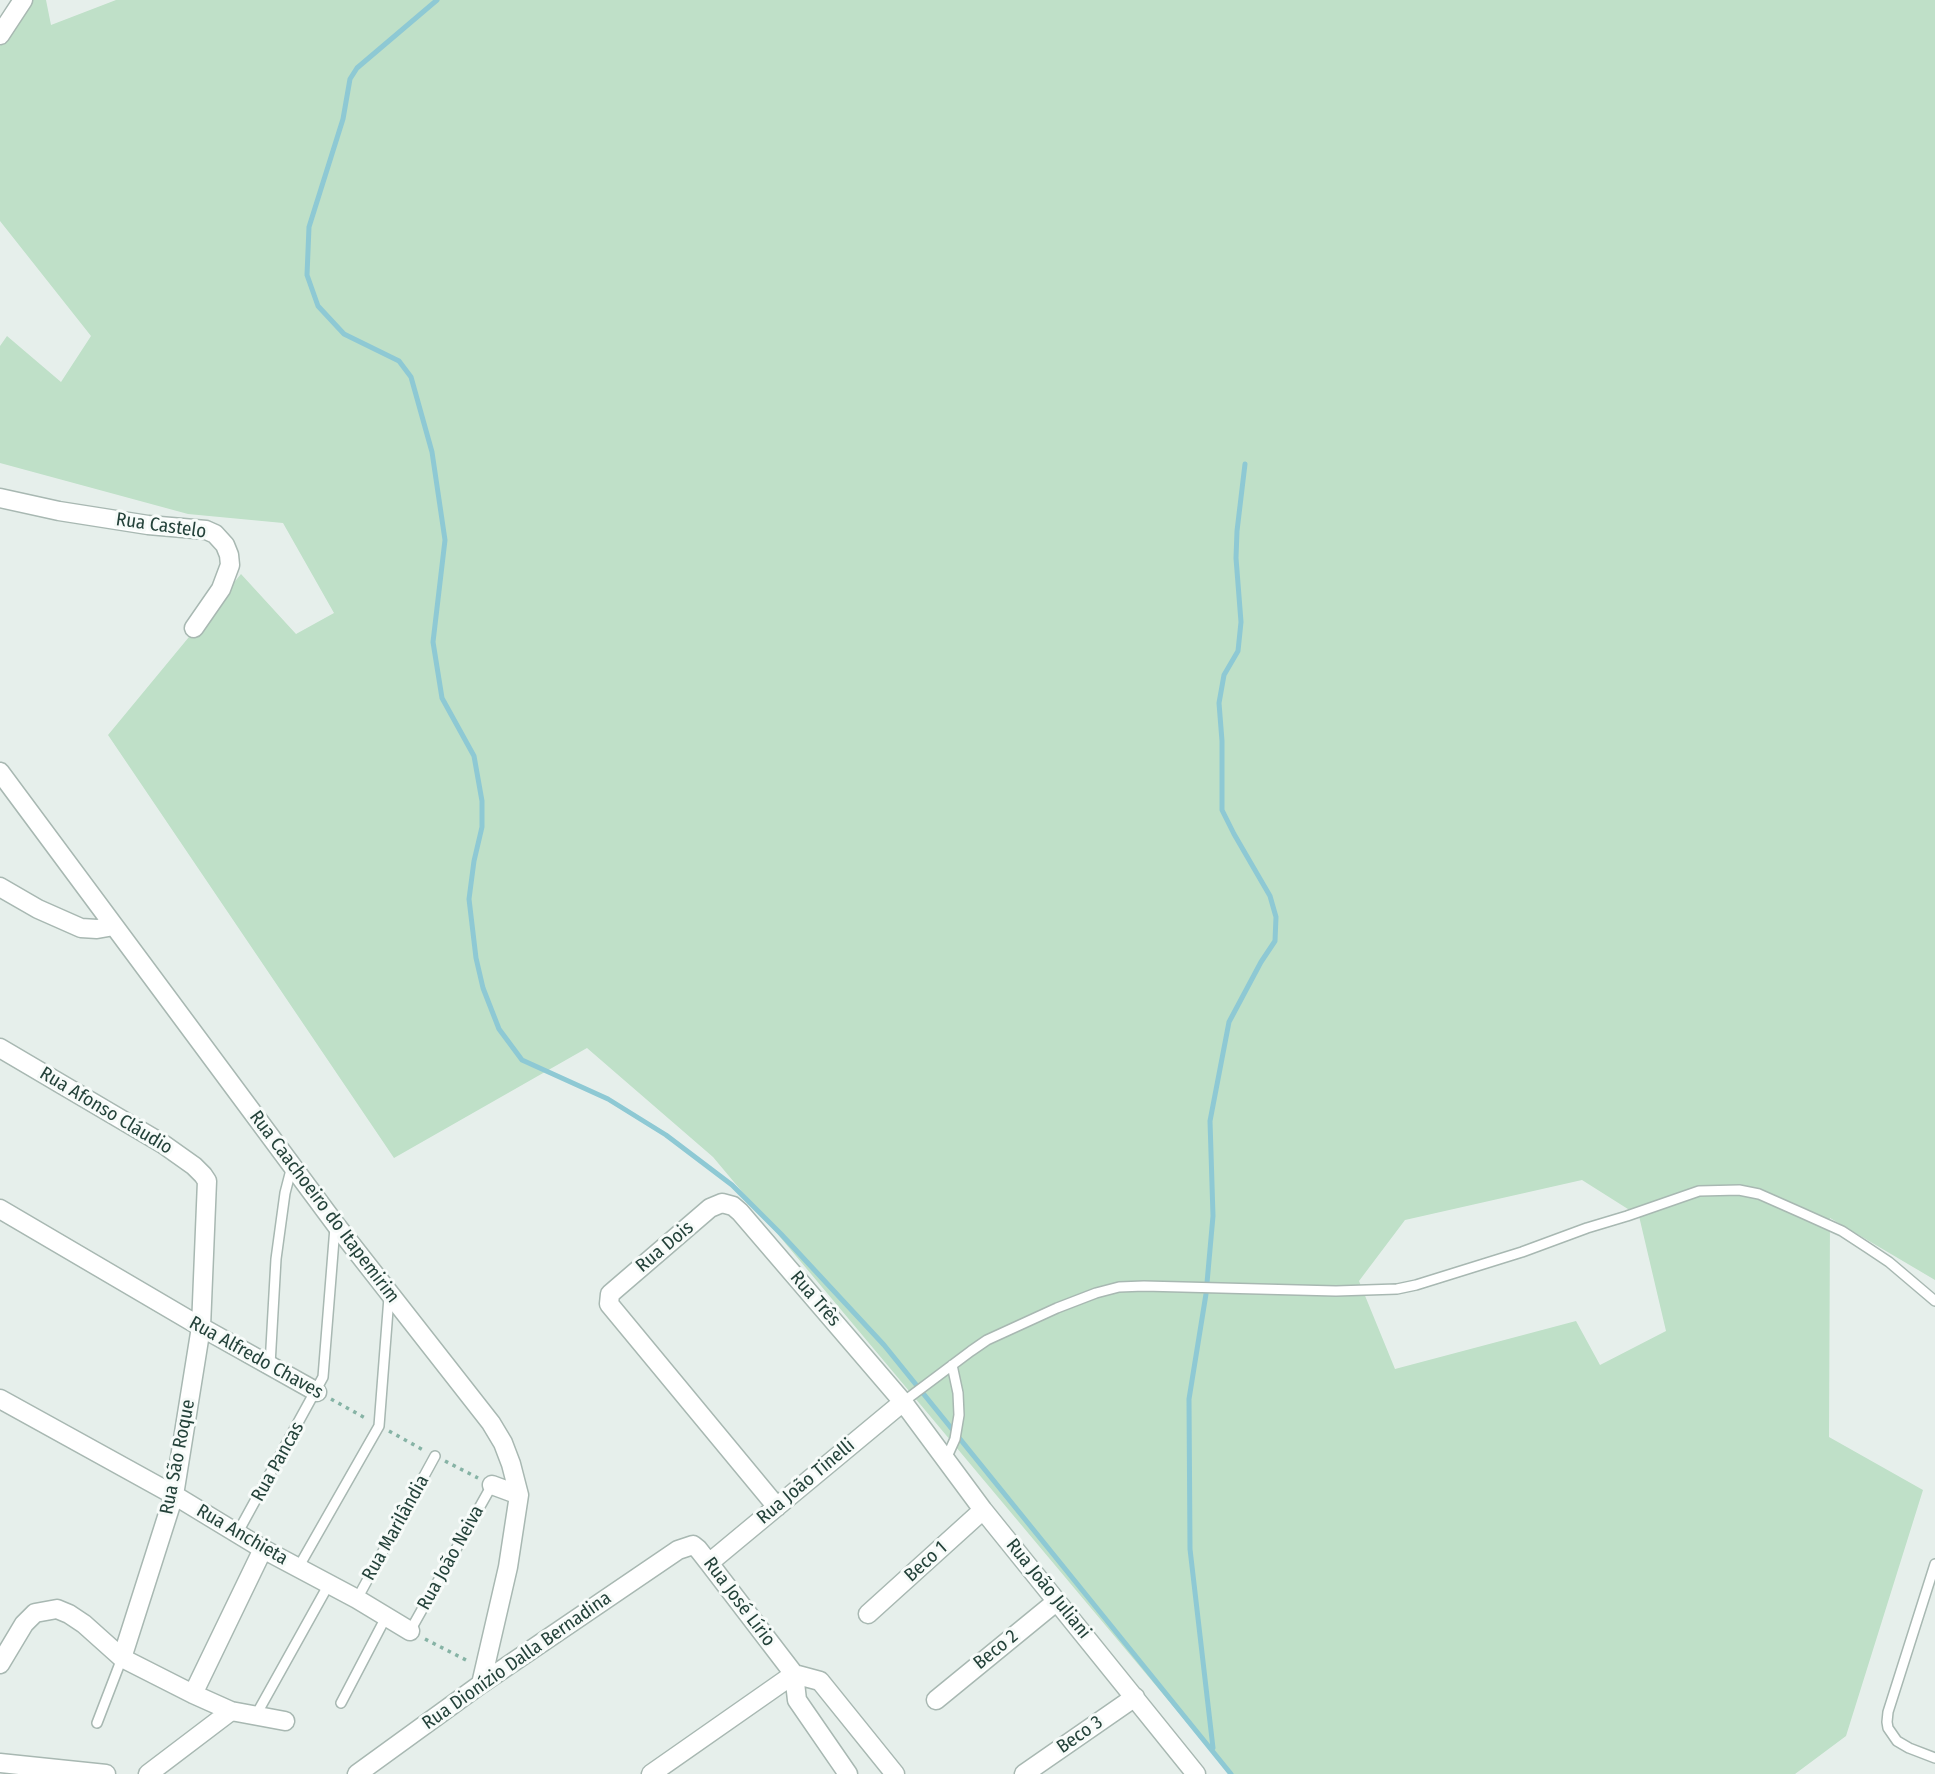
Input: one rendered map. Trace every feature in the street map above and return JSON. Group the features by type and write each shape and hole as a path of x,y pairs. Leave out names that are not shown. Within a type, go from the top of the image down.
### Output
{"street":[{"path":"0,35 23,0"},
{"name":"Rua Castelo","path":"0,498 59,511 148,525 206,530 215,534 225,545 230,565 221,589 194,628"},
{"name":"Rua Caachoeiro do Itapemirim","path":"0,772 335,1225 491,1423 503,1443 519,1495 508,1567 483,1677"},
{"path":"0,887 38,909 80,928 114,926"},
{"name":"Rua Afonso Cláudio","path":"0,1048 163,1144 194,1166 206,1181"},
{"name":"Rua São Roque","path":"122,1658 174,1495 201,1327 206,1181"},
{"name":"Rua Dois","path":"722,1203 710,1208 610,1294 610,1304 777,1507"},
{"name":"Rua Três","path":"722,1203 733,1206 740,1213 903,1402"},
{"name":"Rua Alfredo Chaves","path":"0,1209 317,1392"},
{"name":"Rua Anchieta","path":"0,1399 174,1495 263,1549 357,1599 410,1631"},
{"name":"Rua João Juliani","path":"903,1402 983,1510 1196,1774"},
{"name":"Rua João Tinelli","path":"709,1563 903,1402"},
{"path":"492,1485 519,1495"},
{"name":"Beco 1","path":"868,1614 983,1510"},
{"name":"Rua José Lírio","path":"678,1550 693,1545 709,1563 793,1674 797,1700 848,1774"},
{"path":"193,1695 263,1549"},
{"name":"Rua Dionízio Dalla Bernadina","path":"357,1774 483,1677 678,1550"},
{"name":"Beco 2","path":"936,1700 1057,1601"},
{"path":"0,1664 24,1624 35,1614 57,1609 69,1614 101,1637 122,1658 193,1695 231,1711 285,1721"},
{"path":"651,1774 793,1674 820,1681 895,1774"},
{"name":"Beco 3","path":"1024,1774 1135,1697"},
{"path":"148,1774 231,1711"},
{"path":"0,1763 75,1773 106,1774"}],"lane":[{"path":"270,1365 275,1259 292,1165"},
{"path":"903,1402 988,1340 1096,1293 1119,1287 1144,1286 1336,1291 1397,1289 1522,1252 1699,1191 1722,1189 1759,1194 1842,1231 1889,1262 1935,1301"},
{"name":"Rua Pancas","path":"238,1532 321,1384 325,1368 335,1225"},
{"path":"298,1568 379,1426 389,1295"},
{"path":"946,1459 955,1439 959,1415 952,1365"},
{"name":"Rua Marilândia","path":"357,1599 435,1456"},
{"name":"Rua João Neiva","path":"410,1631 492,1485"},
{"path":"1935,1564 1887,1721 1888,1728 1897,1741 1935,1758"},
{"path":"256,1715 329,1584"},
{"path":"341,1703 386,1617"},
{"name":"Rua São Roque","path":"97,1723 122,1658"}],"path":[{"name":"Rua Alfredo Chaves","path":"317,1392 492,1485"},
{"path":"410,1631 483,1677"}],"green space":[{"path":"27,0 46,0 51,25 116,0 1935,0 1935,1280 1830,1218 1829,1437 1923,1490 1846,1736 1795,1774 1230,1774 713,1157 587,1048 394,1158 108,735 241,574 296,634 334,613 283,523 188,514 0,463 0,346 7,336 61,382 91,336 0,221 0,46","holes":["1582,1180 1639,1216 1666,1331 1600,1365 1576,1321 1395,1369 1359,1281 1405,1220"]}],"waterway":[{"path":"437,0 357,68 350,79 343,119 309,227 307,275 318,306 344,334 399,361 411,377 432,452 445,540 433,642 442,698 474,756 482,801 482,827 469,899 476,958 483,988 499,1029 522,1060 608,1099 666,1135 732,1185 781,1234 884,1345 1231,1774"},
{"path":"1213,1748 1190,1549 1189,1399 1206,1294 1213,1216 1210,1121 1229,1022 1275,941 1276,917 1270,896 1222,810 1219,703 1224,675 1238,651 1241,622 1236,558 1237,531 1245,464"}]}
